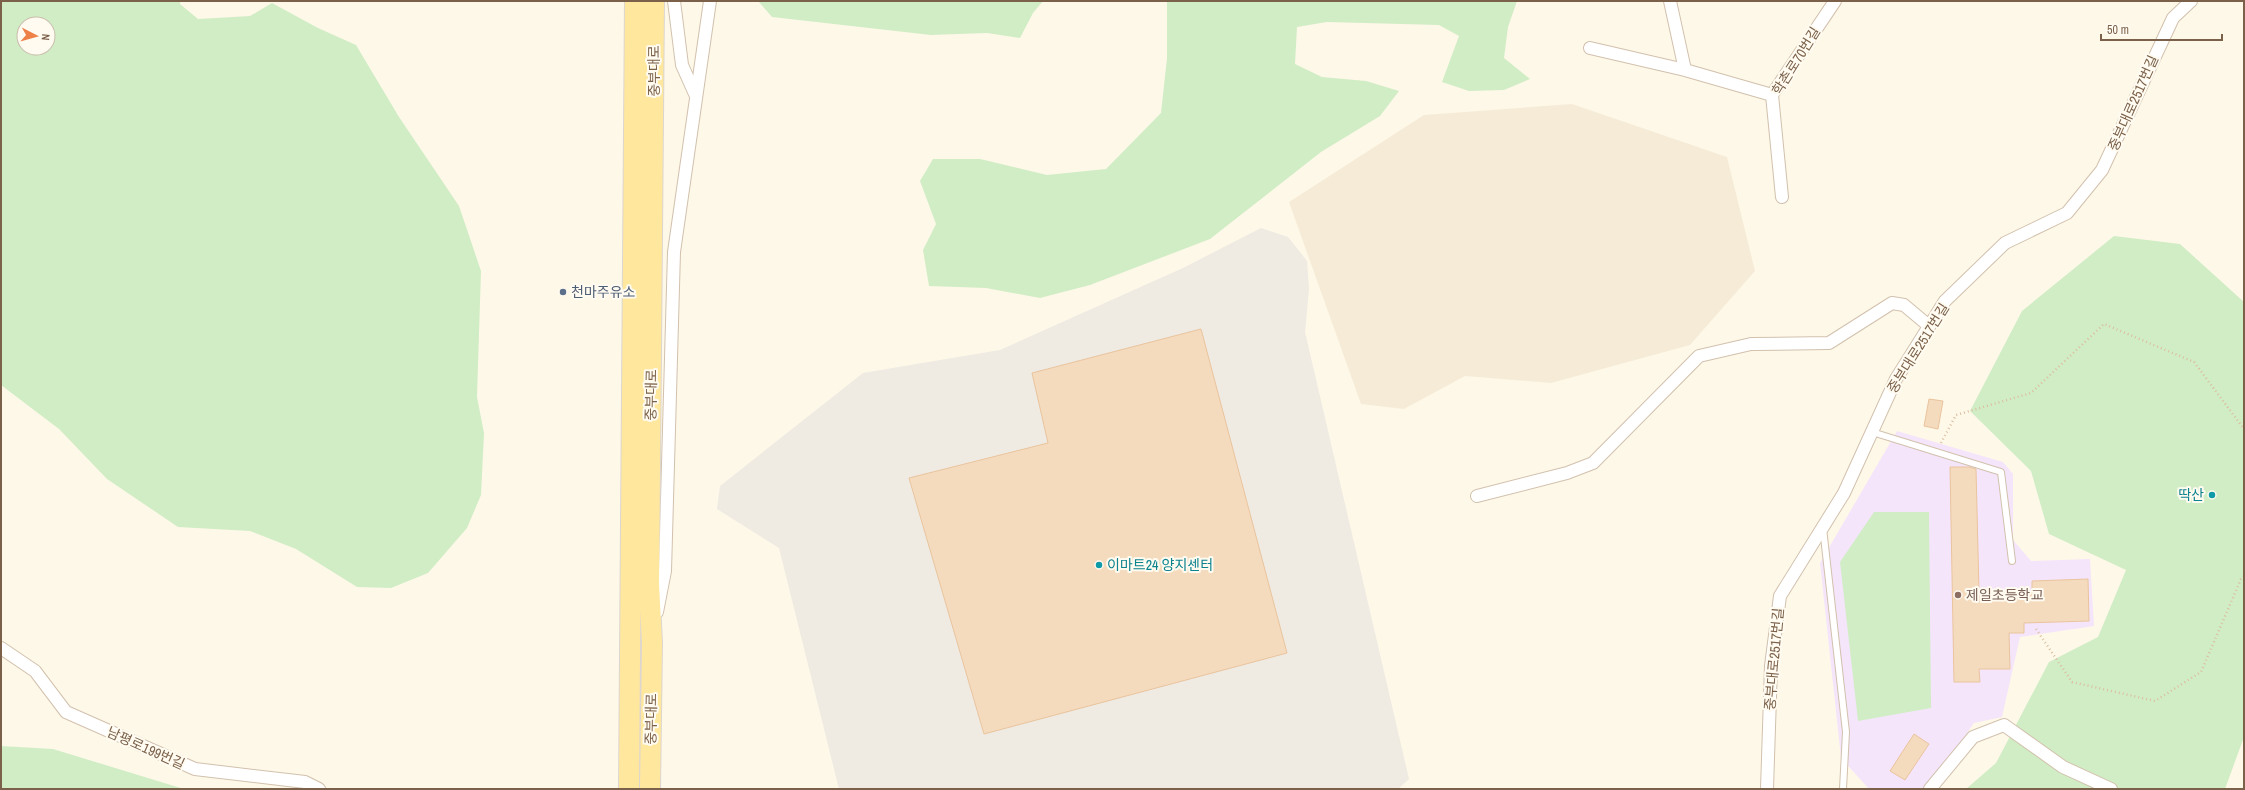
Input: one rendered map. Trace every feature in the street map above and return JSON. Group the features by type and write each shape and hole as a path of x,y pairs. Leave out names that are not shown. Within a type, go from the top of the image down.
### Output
{"main road":[{"name":"중부대로","path":"629,789 635,1"},
{"name":"중부대로","path":"650,789 652,643 649,584 654,1"}],"street":[{"path":"674,1 682,65 695,94"},
{"path":"652,643 664,570 674,252 695,94 710,1"},
{"path":"1670,1 1685,70"},
{"name":"학촌로70번길","path":"1782,197 1772,95 1835,1"},
{"name":"중부대로2517번길","path":"1767,789 1771,666 1780,596 1844,493 1896,379 1945,301 2005,243 2067,214 2102,170 2170,23 2173,18 2191,1"},
{"path":"1590,48 1685,70 1772,95"},
{"path":"1477,496 1568,473 1593,463 1699,356 1752,344 1829,342 1892,303 1904,305 1929,326"},
{"name":"남평로199번길","path":"1,648 35,671 66,712 195,770 305,782 319,789"},
{"path":"1930,789 1973,737 2004,725 2064,767 2111,789"}],"lane":[{"path":"1872,432 2001,472 2012,561"},
{"path":"1823,526 1846,732 1843,789"}],"path":[{"path":"1937,452 1956,415 2031,394 2104,324 2194,362 2244,429"},
{"path":"2036,629 2072,682 2155,700 2201,672 2241,579 2244,576"}],"shaded area":[{"path":"1572,104 1727,157 1755,271 1690,345 1551,383 1465,376 1404,409 1361,404 1289,202 1424,115"},
{"path":"1261,228 1288,237 1307,261 1309,289 1305,332 1409,779 1398,789 839,789 779,548 717,509 720,486 863,373 1000,350 1183,268"},
{"name":"제일초등학교","path":"1897,431 2003,462 2013,474 2013,540 2031,561 2090,559 2094,626 2020,637 2002,717 1974,723 1933,783 1926,789 1869,789 1841,758 1820,563"}],"green space":[{"path":"1,1 180,1 180,4 198,19 250,16 272,3 318,28 356,45 399,117 459,206 481,271 477,397 484,433 481,495 467,528 428,573 391,588 357,587 296,549 250,531 178,527 107,479 59,429 1,385"},
{"path":"758,1 1043,1 1033,13 1020,38 987,33 931,35 772,17"},
{"path":"1167,1 1517,1 1508,27 1504,58 1530,79 1504,90 1469,91 1442,82 1459,36 1439,25 1327,22 1297,27 1295,64 1322,77 1366,81 1399,91 1380,116 1321,152 1210,239 1090,285 1040,298 986,288 929,286 923,250 936,224 920,181 933,159 980,159 1047,175 1106,169 1161,113 1167,58"},
{"path":"2114,236 2180,244 2244,302 2244,737 2225,789 1966,789 1996,763 2049,662 2098,637 2126,570 2049,534 2031,471 1970,411 2022,311"},
{"path":"1874,512 1929,512 1931,708 1858,721 1840,562"},
{"path":"1,746 53,749 184,789 1,789"}],"building":[{"name":"이마트24 양지센터","path":"1201,329 1287,653 984,734 909,478 1048,443 1032,373"},
{"path":"1929,399 1943,401 1938,429 1924,426"},
{"path":"1950,467 1969,467 1976,469 1979,591 1991,590 1991,593 2032,592 2032,581 2088,579 2089,621 2024,623 2024,633 2009,633 2010,669 1979,669 1980,682 1954,682"},
{"path":"1914,734 1929,744 1905,780 1890,771"}],"place":[{"name":"천마주유소","path":"563,292"},
{"name":"딱산","path":"2212,495"},
{"name":"이마트24 양지센터","path":"1099,565"},
{"name":"제일초등학교","path":"1958,595"}]}
